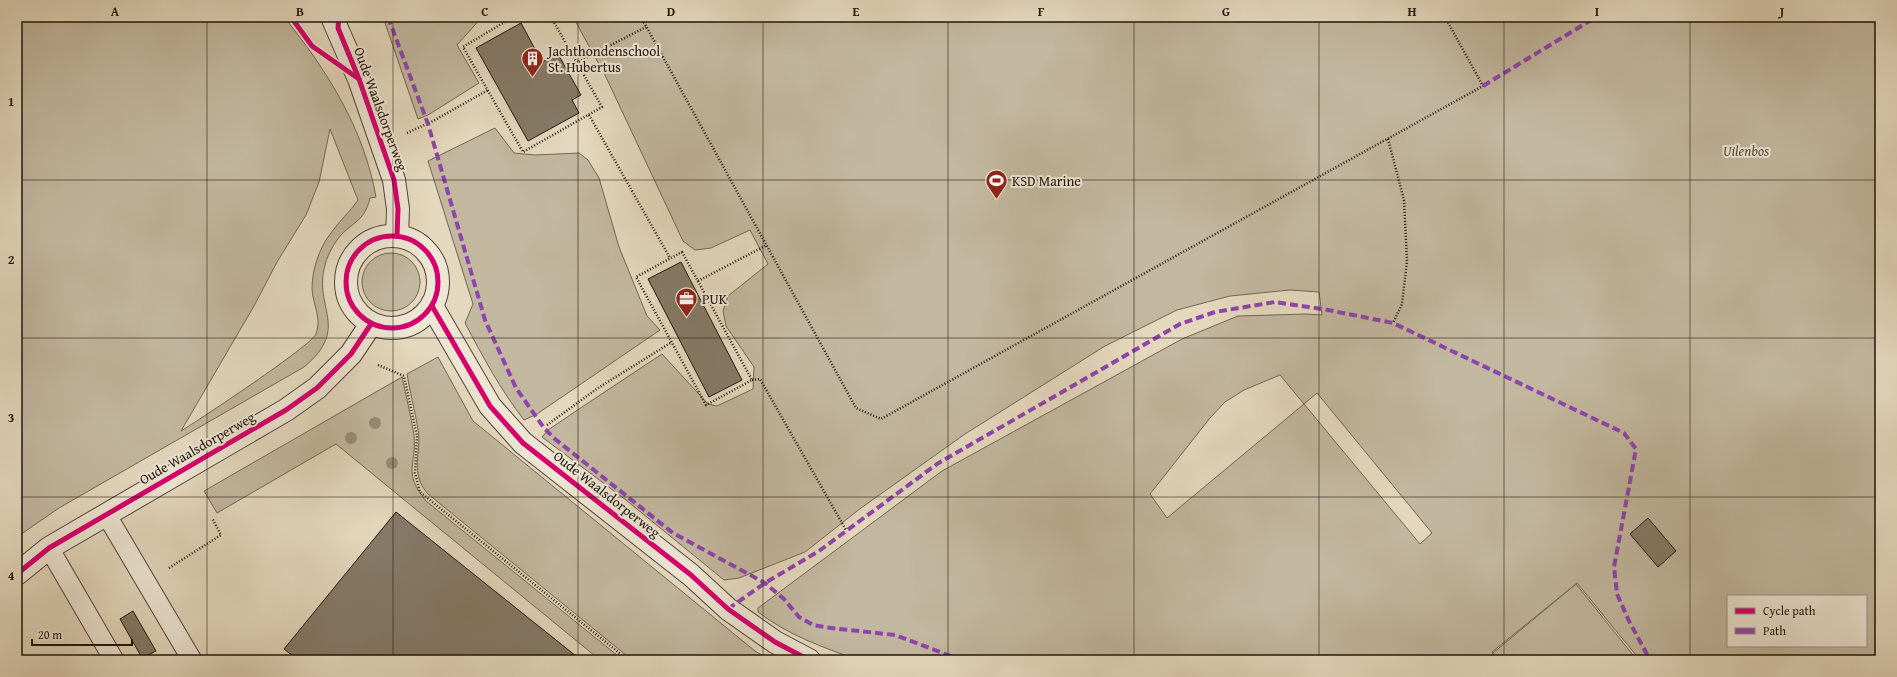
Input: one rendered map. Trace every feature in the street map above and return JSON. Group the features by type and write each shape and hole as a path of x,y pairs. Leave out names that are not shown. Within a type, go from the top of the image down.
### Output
{"street":[{"name":"Oude Waalsdorperweg","path":"332,17 359,79 394,180 398,208 397,236"},
{"path":"397,236 412,241 424,249 434,262 438,276 437,292 432,306 423,317 411,325 398,328 384,328 371,324 359,316 350,304 346,290 346,276 350,262 358,250 370,242 383,237 397,236"},
{"name":"Oude Waalsdorperweg","path":"432,306 490,406 523,443 691,575 728,609 775,642 809,660"},
{"name":"Oude Waalsdorperweg","path":"17,574 48,548 286,410 317,388 350,354 371,324"}],"lane":[{"path":"106,514 185,657"},
{"path":"48,548 114,660"}],"path":[{"path":"513,17 463,47 523,152 602,107 551,17"},
{"path":"641,17 856,408 881,419 1483,86 1445,17"},
{"path":"576,63 646,27"},
{"path":"382,144 433,121 488,90"},
{"path":"588,115 670,258"},
{"path":"1388,139 1404,200 1406,254 1402,304 1392,323"},
{"path":"698,281 766,245"},
{"path":"752,380 682,252 636,277 706,405 752,380 760,379 846,530"},
{"path":"523,443 598,388 672,342"},
{"path":"350,354 404,376 417,436 415,473 420,492 628,660"},
{"path":"166,570 221,535 212,518"}],"green space":[{"path":"17,17 284,17 315,58 342,101 363,148 376,197 370,198 364,213 337,240 327,259 323,280 323,294 328,318 328,329 325,341 318,353 304,367 59,508 17,537","holes":["330,129 358,200 352,209 337,224 323,245 317,260 312,282 313,295 318,317 318,328 316,334 310,341 276,367 181,431 254,306 277,262 306,215 319,182"]},
{"path":"383,17 482,17 457,45 479,83 428,115 418,119"},
{"name":"Uilenbos","path":"573,17 1880,17 1880,660 1640,660 1577,583 1492,652 1495,660 858,660 793,634 758,612 758,608 942,471 1182,339 1238,316 1322,315 1319,292 1290,290 1230,296 1177,310 1105,346 965,434 861,508 805,552 739,578 724,580 626,500 542,437 548,430 662,354 708,404 717,406 753,389 754,367 726,326 723,311 728,296 768,264 750,230 711,248 695,250 683,241 605,75","holes":["1280,375 1304,404 1167,518 1150,494 1210,418 1225,402 1244,390","1317,393 1432,533 1420,544 1304,404"]},
{"path":"495,128 514,153 535,155 579,153 588,160 599,178 619,247 647,316 660,330 537,414 524,420 500,385 465,323 473,304 428,161"},
{"path":"391,253 402,255 415,266 418,271 420,282 418,293 407,306 402,309 391,311 380,309 367,298 364,293 362,282 364,271 375,258 380,255"},
{"path":"438,357 473,421 755,651 770,660 632,660 428,494 422,486 419,478 417,463 419,438 418,429 407,374"},
{"path":"402,377 414,435 412,475 414,482 426,501 623,660 600,660 336,444 217,513 204,491"},
{"path":"1576,584 1637,660 1496,660 1493,653"}],"building":[{"name":"Jachthondenschool St. Hubertus","path":"521,23 542,62 558,54 581,95 572,100 579,113 528,141 476,48"},
{"path":"681,262 742,380 709,397 648,279"},
{"path":"396,512 581,660 298,660 284,649"},
{"path":"1648,518 1676,551 1658,567 1630,534"},
{"path":"133,611 156,651 142,658 120,619"}],"marked path":[{"path":"388,17 428,124 485,320 516,388 544,428 555,439 673,533 765,583 784,599 799,617 813,625 895,635 961,660"},
{"path":"1483,86 1596,17"},
{"path":"728,609 765,583 819,551 937,464 1180,324 1215,312 1275,302 1328,310 1393,323 1624,433 1636,449 1614,567 1617,594 1629,621 1650,660"}],"cycle path":[{"path":"291,17 312,46 359,79"},
{"path":"339,17 338,28 359,79 394,180 398,209 397,236"},
{"path":"392,236 410,239 425,249 435,264 438,282 435,300 425,315 410,325 392,328 374,325 359,315 349,300 346,282 349,264 359,249 374,239 392,236"},
{"path":"432,306 490,406 523,443 691,575 728,609 775,642 809,660"},
{"path":"17,574 49,548 286,410 317,388 351,354 371,324"}],"place":[{"name":"Jachthondenschool St. Hubertus","path":"532,78"},
{"name":"KSD Marine","path":"997,200"},
{"name":"PUK","path":"687,318"}]}
